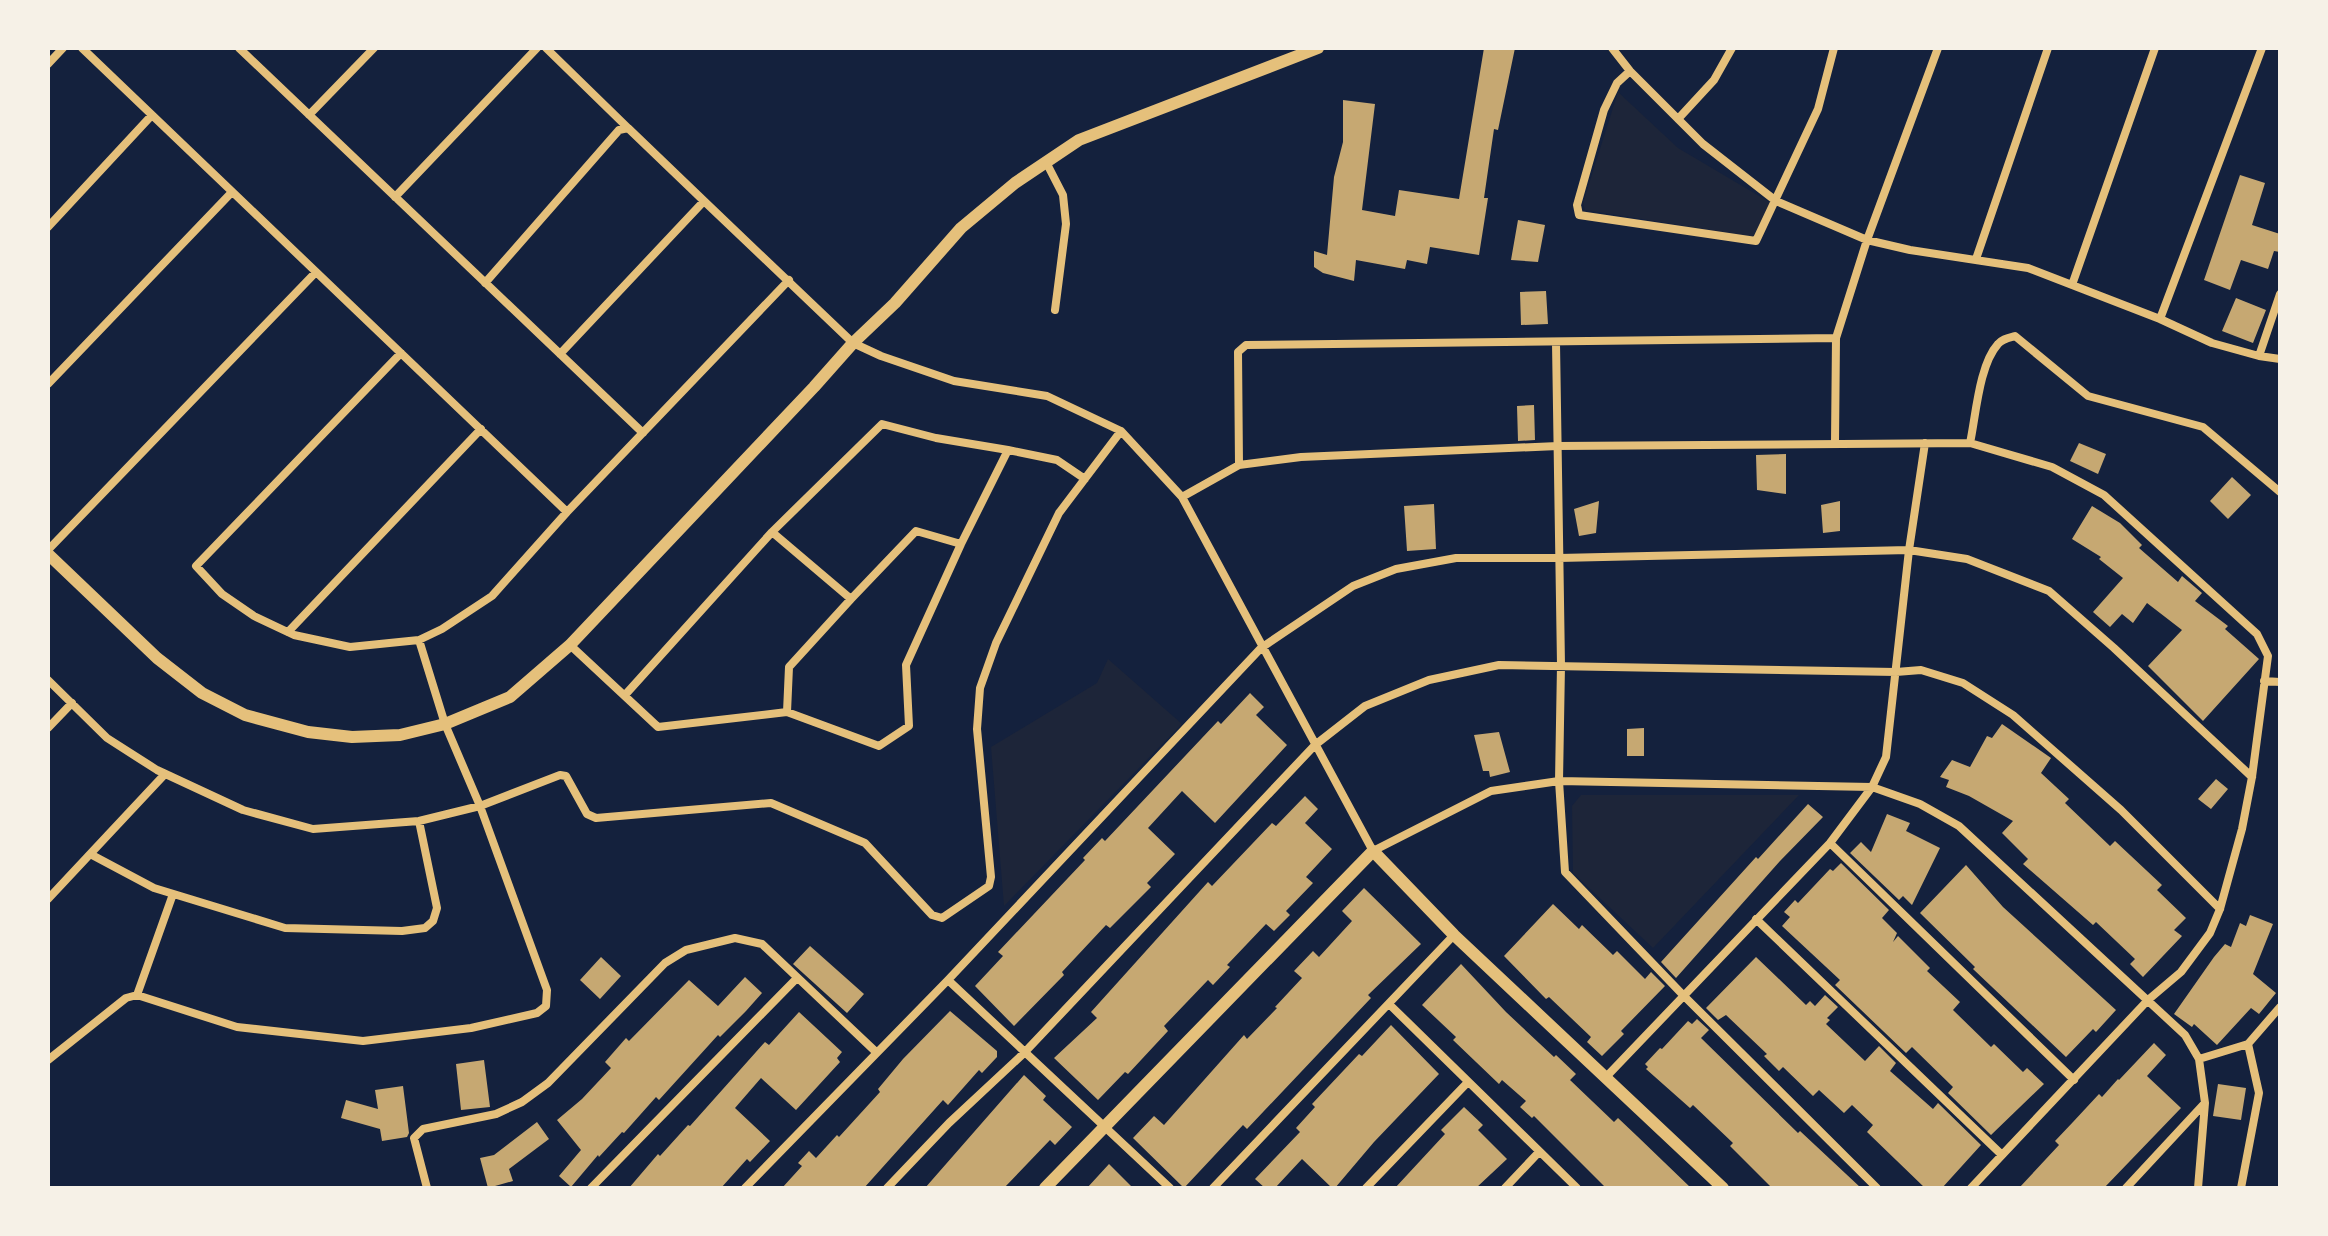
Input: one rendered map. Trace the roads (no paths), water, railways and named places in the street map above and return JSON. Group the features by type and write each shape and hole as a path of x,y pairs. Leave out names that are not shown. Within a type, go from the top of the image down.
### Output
{"street":[{"path":"48,64 63,48"},
{"path":"82,48 567,512"},
{"path":"239,48 643,433"},
{"path":"309,115 374,48"},
{"path":"395,197 537,48"},
{"path":"546,48 853,343 954,381 1047,396 1121,431 1182,497 1373,851 1454,935 1723,1188"},
{"path":"316,272 48,552 157,658 202,693 245,715 308,732 352,737 400,735 445,724 510,697 570,645 853,343 895,303 961,228 1015,183 1079,140 1318,48"},
{"path":"1612,48 1630,71 1703,144 1776,201 1867,240 1910,250 2028,268 2160,319 2212,343 2280,359"},
{"path":"1678,119 1714,80 1732,48"},
{"path":"1630,71 1617,83 1604,110 1577,205 1579,215 1756,241 1818,109 1834,48"},
{"path":"1835,442 1836,338 1867,240 1938,48"},
{"path":"1976,259 2048,48"},
{"path":"2072,285 2155,48"},
{"path":"2160,319 2262,48"},
{"path":"48,227 152,115"},
{"path":"485,283 619,130 628,128"},
{"path":"1046,162 1063,195 1066,224 1055,310"},
{"path":"48,384 232,192"},
{"path":"560,354 704,201"},
{"path":"401,353 196,566 222,594 254,616 288,632 350,647 419,640 442,629 492,596 567,512 789,280"},
{"path":"2259,356 2280,294"},
{"path":"1970,443 1981,382 1995,346 2003,339 2015,336 2088,396 2203,427 2280,492"},
{"path":"1239,465 1238,352 1246,345 1836,338"},
{"path":"1556,343 1561,665 1559,781 1565,872 1683,995 1877,1188"},
{"path":"625,695 772,532 882,424 936,438 1057,460 1085,479"},
{"path":"288,632 481,429"},
{"path":"48,680 107,738 165,774 243,810 313,829 419,821 480,806 560,775 566,776 587,814 596,818 771,803 865,843 932,915 942,918 989,886 991,877 977,729 980,688 996,643 1059,513 1121,431"},
{"path":"1182,497 1239,465 1301,457 1558,446 1835,442 1970,443 2052,467 2104,495 2257,634 2268,656 2252,777 2242,829 2220,909 2210,933 2181,972 2148,1000 1971,1188"},
{"path":"1607,1076 1830,843 1872,787 1886,757 1909,550 1925,443"},
{"path":"570,645 658,727 787,712 879,746 909,726 906,665 1008,450"},
{"path":"787,712 789,667 916,531 961,544"},
{"path":"772,532 851,599"},
{"path":"746,1188 948,980 1261,648 1353,586 1396,569 1456,558 1909,550 1967,559 2049,591 2252,777"},
{"path":"48,1060 126,998 137,995 237,1027 363,1041 471,1028 537,1013 546,1006 547,990 480,806 445,724 419,640"},
{"path":"887,1188 949,1123 1024,1053 1315,745 1365,706 1429,680 1499,665 1921,670 1963,683 2013,715 2121,810 2220,909"},
{"path":"2264,681 2280,682"},
{"path":"48,728 72,703"},
{"path":"48,899 165,774"},
{"path":"1045,1188 1373,851 1491,791 1559,781 1872,787 1920,804 1959,826 2185,1035 2199,1059 2205,1103 2198,1188"},
{"path":"92,855 154,888 285,928 402,931 425,928 433,921 437,908 419,821"},
{"path":"1830,843 2074,1080"},
{"path":"137,995 173,894"},
{"path":"1756,919 2002,1155"},
{"path":"1213,1188 1454,935"},
{"path":"427,1188 414,1138 423,1129 496,1114 522,1102 548,1083 665,963 686,950 735,938 762,944 876,1052"},
{"path":"591,1188 797,978"},
{"path":"948,980 1170,1188"},
{"path":"1389,1004 1577,1188"},
{"path":"2199,1059 2248,1044 2280,1007"},
{"path":"2241,1188 2259,1093 2248,1044"},
{"path":"1366,1188 1468,1082"},
{"path":"2126,1188 2205,1103"},
{"path":"1505,1188 1539,1152"}]}
